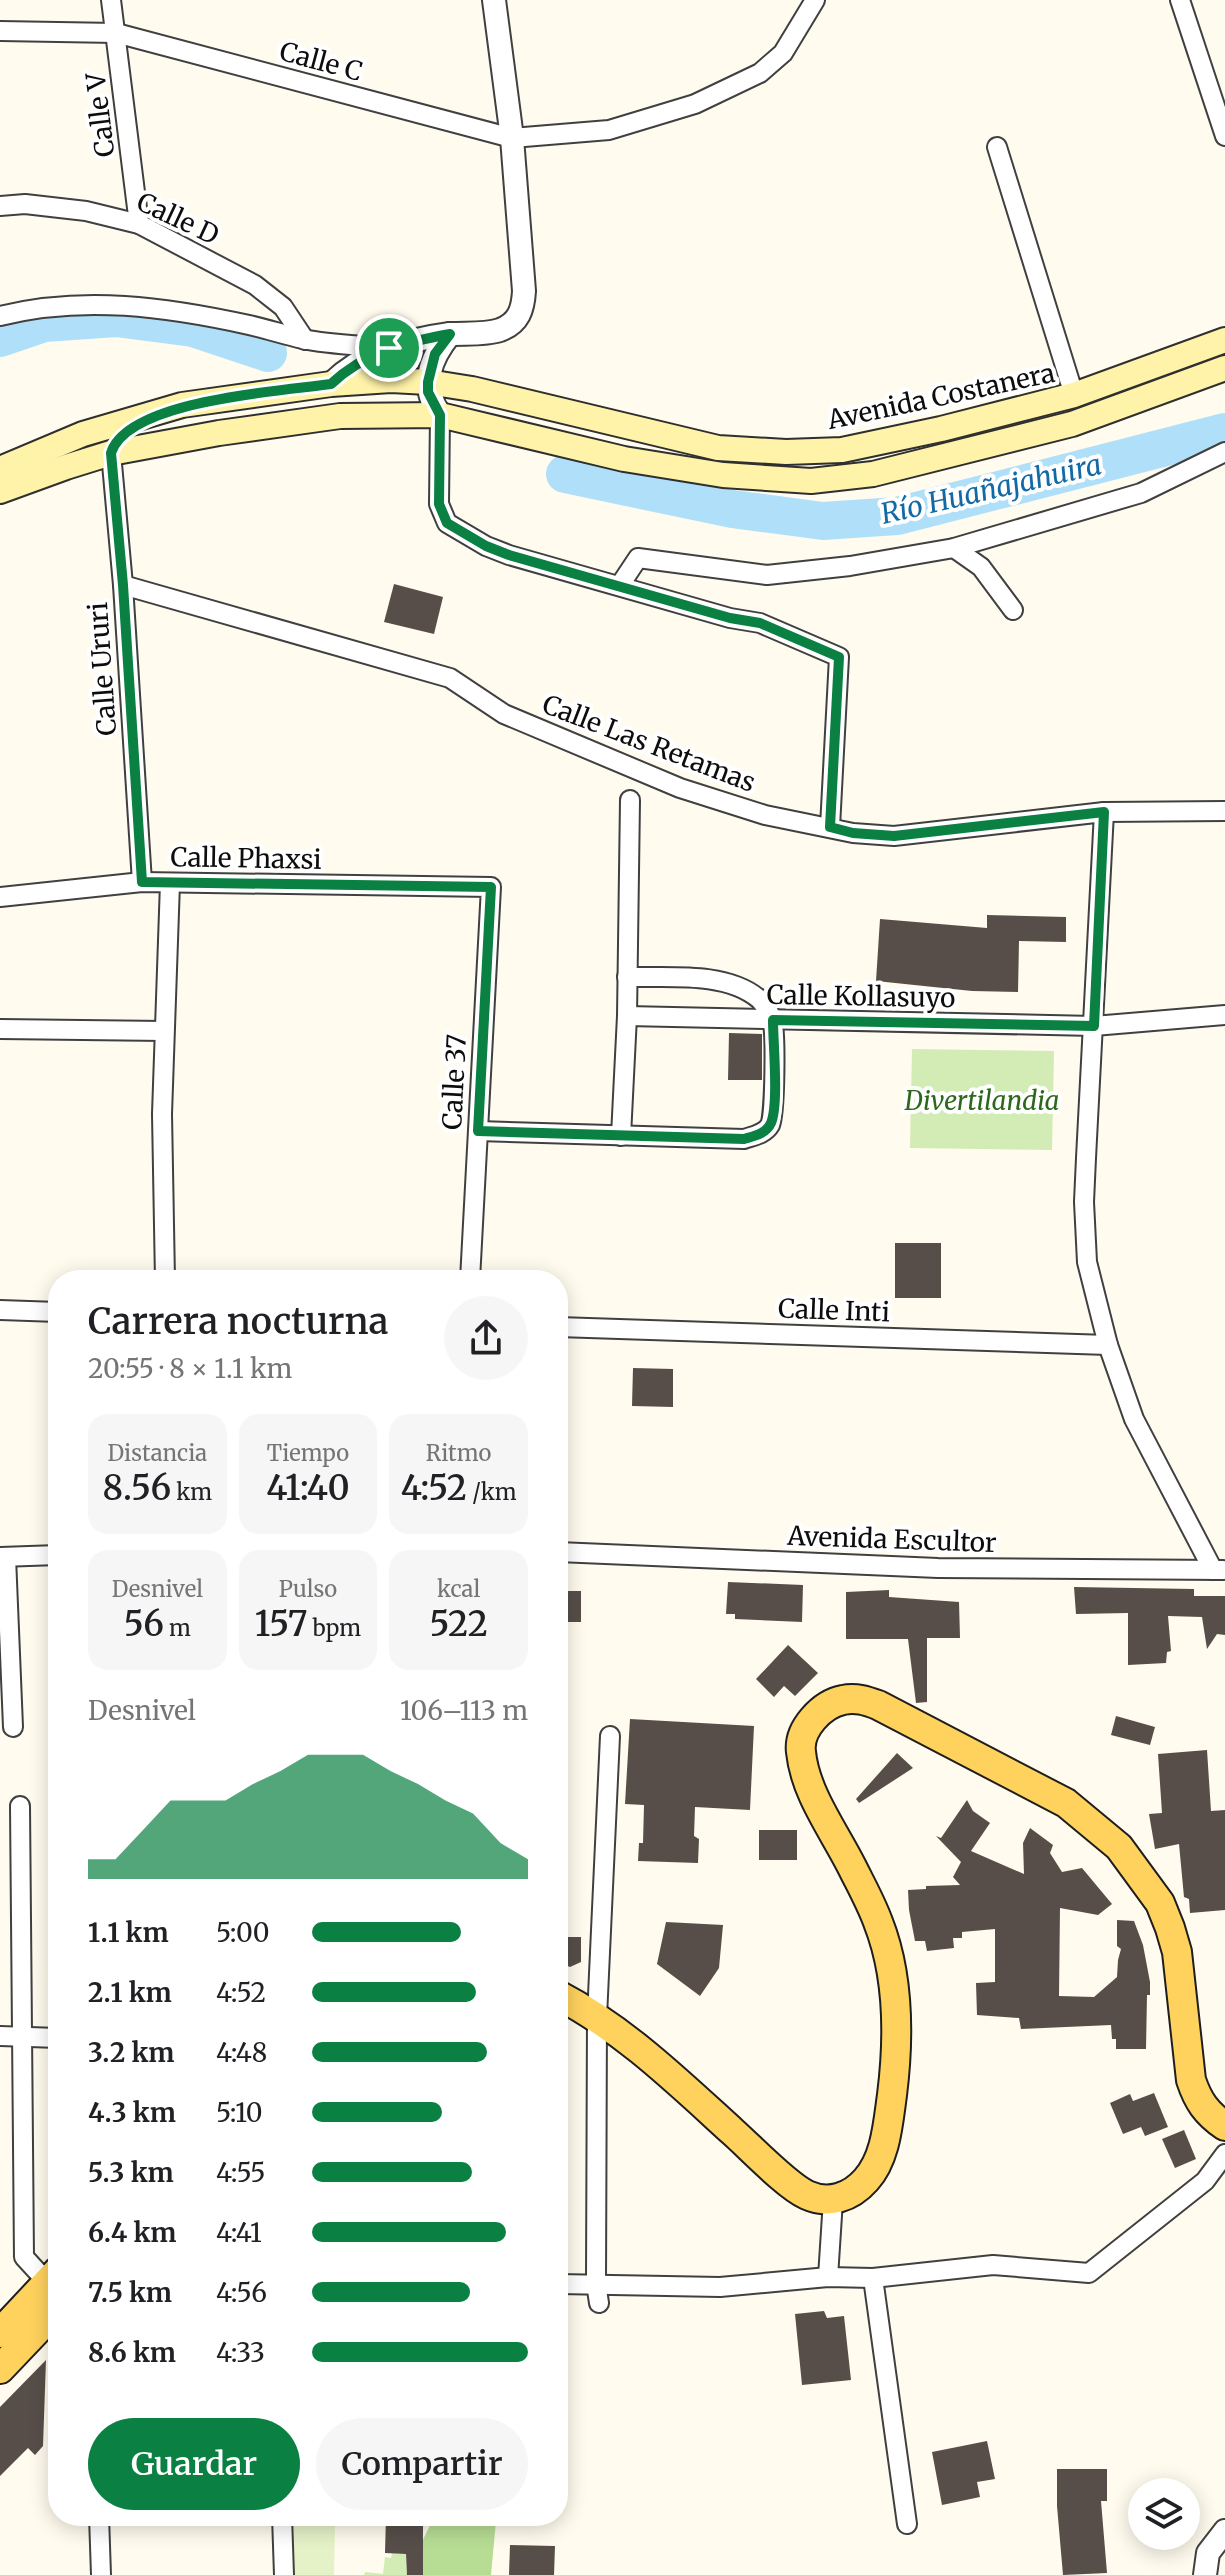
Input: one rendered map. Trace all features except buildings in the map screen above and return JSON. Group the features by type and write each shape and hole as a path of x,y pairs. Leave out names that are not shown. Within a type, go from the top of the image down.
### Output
{"main road":[{"name":"Avenida Costanera","path":"0,469 83,434 182,405 331,384 391,380 428,382 718,448 786,452 842,450 941,429 1074,395 1225,340"},
{"path":"0,491 111,453 340,416 440,415 624,459 723,475 811,481 873,474 1072,424 1225,368"},
{"path":"111,453 122,434 182,405"},
{"path":"568,2001 628,2038 807,2195 833,2200 855,2193 869,2177 882,2153 896,2065 893,1981 878,1921 804,1771 800,1747 808,1725 823,1709 842,1700 861,1699 1066,1803 1119,1847 1160,1903 1170,1928 1177,1952 1191,2080 1197,2100 1208,2114 1225,2126"},
{"path":"0,2333 48,2292"},
{"path":"0,2369 48,2297"}],"street":[{"name":"Calle V","path":"111,0 139,224"},
{"name":"Avenida Costanera","path":"331,384 346,370 389,348 450,334 499,330 515,321 523,309 512,138 494,0"},
{"name":"Calle C","path":"0,31 116,33 512,138 609,130 695,104 760,73 783,53 815,0"},
{"path":"1180,0 1225,136"},
{"path":"997,147 1074,395"},
{"name":"Calle D","path":"0,206 25,204 86,211 139,224 268,294 283,307 305,340"},
{"path":"0,316 77,303 119,304 251,326 305,340 389,348"},
{"path":"450,334 435,354 428,382 428,392 440,415 439,504 447,523 486,546 509,555 730,618 760,623 839,657 830,827"},
{"path":"620,585 638,558 767,575 850,566 954,548 1141,493 1225,452"},
{"name":"Calle Ururi","path":"111,453 123,585 142,882"},
{"path":"954,548 981,567 1013,610"},
{"name":"Calle Las Retamas","path":"123,585 450,678 504,714 680,788 765,815 853,833 894,836 1104,812 1225,811"},
{"path":"621,1136 627,1016 630,800"},
{"path":"1104,812 1084,1202 1087,1262 1108,1345 1134,1419 1219,1570"},
{"name":"Calle Phaxsi","path":"0,897 142,882 491,887"},
{"path":"165,1270 162,1114 170,883"},
{"name":"Calle 37","path":"471,1270 491,887"},
{"path":"478,1131 744,1139 762,1133 771,1124 774,1098 773,1020 760,1000 735,985 697,979 627,977"},
{"name":"Calle Kollasuyo","path":"627,1016 1094,1026 1225,1015"},
{"path":"0,1029 164,1031"},
{"path":"0,1310 48,1312"},
{"name":"Calle Inti","path":"568,1327 1108,1345"},
{"name":"Avenida Escultor","path":"568,1552 938,1568 1219,1570"},
{"path":"13,1727 3,1557 48,1555"},
{"path":"599,2303 596,2283 597,2017 610,1736"},
{"path":"20,1806 24,2257 48,2279"},
{"path":"0,2036 48,2038"},
{"path":"568,2284 720,2287 828,2277 873,2278 993,2265 1089,2273 1205,2181 1225,2154"},
{"path":"828,2277 833,2200"},
{"path":"873,2278 907,2524"},
{"path":"99,2526 101,2575"},
{"path":"282,2526 284,2575"},
{"path":"1205,2575 1208,2553 1225,2531"}],"green space":[{"name":"Divertilandia","path":"912,1049 1054,1051 1052,1150 910,1148"},
{"path":"290,2526 335,2526 334,2575 290,2575"},
{"path":"430,2526 496,2526 491,2575 406,2575"},
{"path":"392,2553 406,2554 407,2575 364,2575 365,2572 383,2574 385,2557 391,2558"}],"waterway":[{"name":"Río Huañajahuira","path":"0,338 44,323 116,318 193,328 268,353"},
{"name":"Río Huañajahuira","path":"565,474 732,509 823,521 897,516 1225,432"}],"route":[{"path":"450,334 435,354 428,382 428,392 440,415 439,504 447,523 486,546 509,555 730,618 760,623 839,657 830,827 853,833 894,836 1104,812 1094,1026 773,1020 774,1098 771,1124 762,1133 744,1139 478,1131 491,887 142,882 112,449 122,434 131,428 182,405 331,384 346,370 389,348 450,334"}]}
